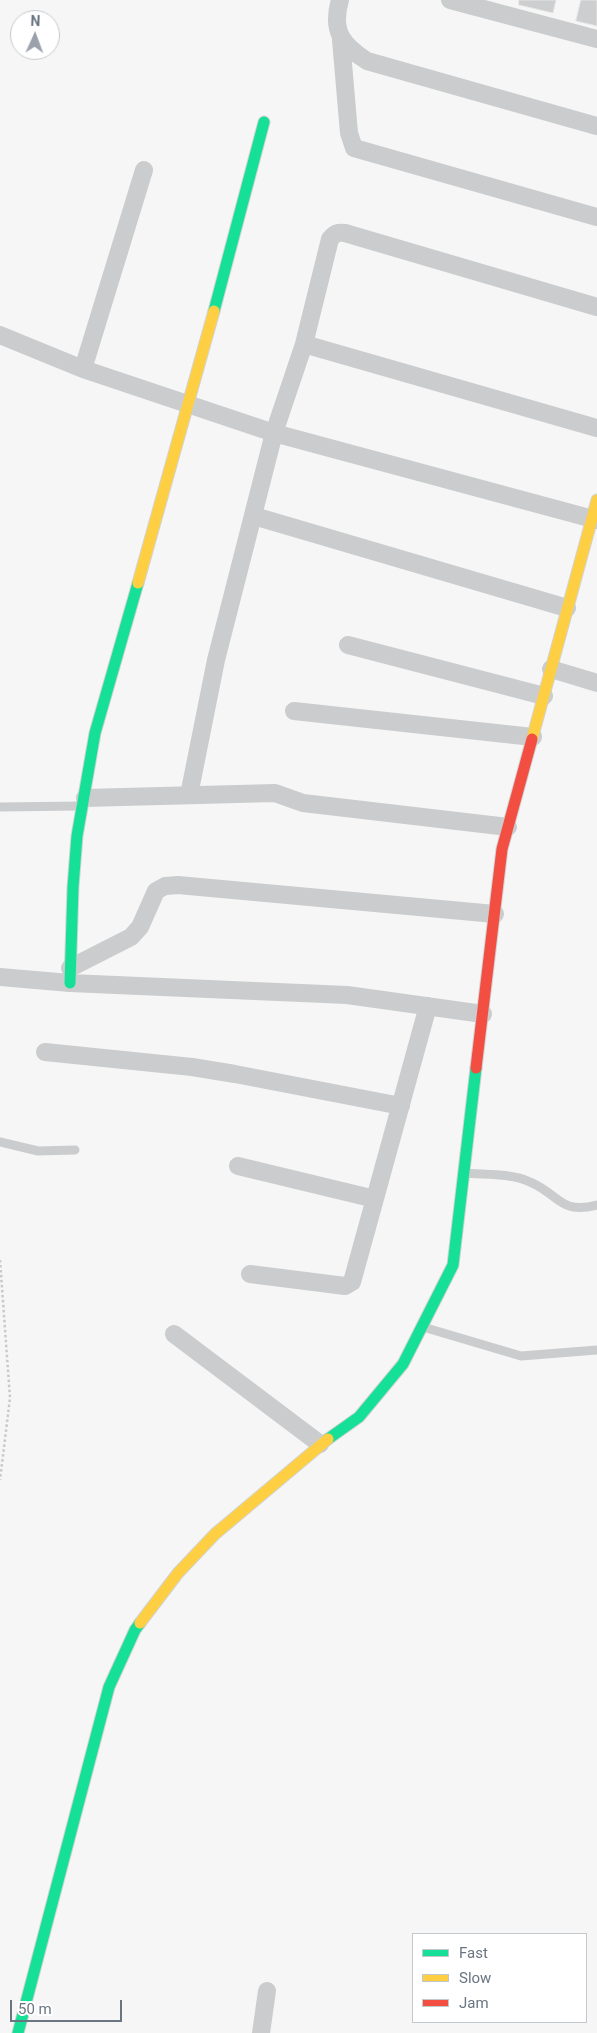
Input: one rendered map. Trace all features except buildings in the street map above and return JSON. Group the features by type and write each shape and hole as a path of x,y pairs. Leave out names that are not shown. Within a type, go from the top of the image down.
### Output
{"main road":[{"path":"70,976 77,836 95,733 189,405 264,122"},
{"path":"18,2033 109,1687 135,1630 178,1572 216,1534 320,1444 360,1417 403,1364 453,1265 502,849 594,519 597,500"}],"street":[{"path":"340,0 337,26 341,40 349,133 354,148 597,217"},
{"path":"450,0 597,39"},
{"path":"341,40 351,51 367,61 597,126"},
{"path":"83,369 144,170"},
{"path":"189,795 216,660 274,433 304,344 330,239 338,232 597,307"},
{"path":"0,335 83,369 274,433 594,519"},
{"path":"304,344 597,428"},
{"path":"254,516 568,608"},
{"path":"348,645 544,696"},
{"path":"551,669 597,683"},
{"path":"294,711 533,737"},
{"path":"83,802 189,795 275,793 303,803 508,827"},
{"path":"70,976 131,937 140,927 156,891 165,886 178,885 495,914"},
{"path":"0,977 70,976 347,995 483,1014"},
{"path":"250,1274 345,1286 350,1285 352,1282 428,1006"},
{"path":"45,1052 192,1067 401,1106"},
{"path":"238,1166 375,1199"},
{"path":"174,1334 320,1444"},
{"path":"261,2033 266,1991"}],"lane":[{"path":"0,807 83,802"},
{"path":"0,1142 38,1151 75,1150"},
{"path":"464,1173 515,1177 531,1182 564,1205 574,1208 597,1205"},
{"path":"422,1326 521,1356 597,1350"}],"path":[{"path":"0,1260 10,1398 0,1480"}],"traffic: fast":[{"path":"214,311 264,122"},
{"path":"70,983 73,887 77,836 95,733 138,583"},
{"path":"328,1439 359,1417 403,1364 453,1265 476,1068"},
{"path":"18,2033 109,1687 140,1623"}],"traffic: slow":[{"path":"138,583 214,311"},
{"path":"532,739 597,500"},
{"path":"140,1623 178,1573 215,1534 328,1439"}],"traffic: jam":[{"path":"476,1068 502,849 532,739"}]}
